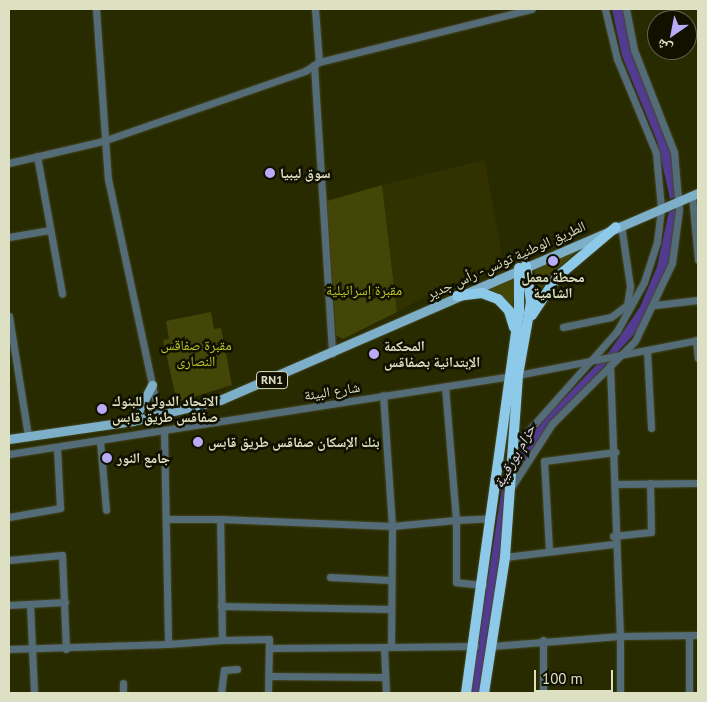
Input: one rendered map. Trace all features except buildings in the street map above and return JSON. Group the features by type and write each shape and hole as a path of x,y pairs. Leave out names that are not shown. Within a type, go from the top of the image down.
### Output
{"highway":[{"path":"527,327 557,276 618,226"},
{"path":"466,693 475,646 491,518 513,375 527,327 532,288 523,266"},
{"path":"514,338 523,266"},
{"path":"457,296 482,293 498,299 513,318 512,486 505,557 484,693"}],"main road":[{"name":"الطريق الوطنية تونس - رأس جدير","path":"9,439 159,416 220,400 332,353 523,266 695,194"},
{"path":"133,420 152,385"}],"street":[{"path":"96,9 103,141 159,416"},
{"path":"315,9 332,353"},
{"path":"9,163 103,141 317,64 531,9"},
{"path":"512,449 588,361 617,331 644,282 663,208 656,153 617,59 605,9"},
{"path":"512,486 552,424 621,356 655,305 672,263 678,202 671,142 634,50 626,9"},
{"path":"37,156 62,294"},
{"path":"695,194 698,260"},
{"path":"563,327 605,319 627,305 630,286 618,226"},
{"path":"9,237 50,230"},
{"path":"655,305 698,300"},
{"path":"9,316 28,436"},
{"path":"697,340 698,358"},
{"name":"شارع البيئة","path":"9,454 513,375 621,356 697,340"},
{"path":"647,351 651,428"},
{"path":"610,365 616,484 613,540 620,636 620,693"},
{"path":"444,386 456,520 456,582 483,584"},
{"path":"383,396 392,526 390,609 385,677 386,693"},
{"path":"164,431 168,519 168,644"},
{"path":"100,441 106,510"},
{"path":"9,517 60,508 57,447"},
{"path":"548,550 544,462 615,452"},
{"path":"505,557 652,532 650,483"},
{"path":"616,484 698,483"},
{"path":"168,519 220,519 392,526 491,518"},
{"path":"220,519 222,640"},
{"path":"9,560 62,555 66,649"},
{"path":"330,577 390,580"},
{"path":"9,605 65,602"},
{"path":"30,604 34,650 34,693"},
{"path":"221,606 390,609"},
{"path":"689,635 689,693"},
{"path":"492,646 544,640 620,636 698,635"},
{"path":"9,649 66,649 268,638 270,648 268,693"},
{"path":"543,693 544,640"},
{"path":"270,648 475,646"},
{"path":"221,693 224,670 237,669"},
{"path":"269,676 385,677"},
{"path":"122,693 123,683"}],"shaded area":[{"path":"612,9 624,9 669,137 678,196 670,199 657,141 622,56"},
{"path":"485,160 502,257 499,267 432,293 397,312 382,185"},
{"path":"679,208 669,267 638,330 550,425 524,465 519,453 530,433 609,352 640,307 657,267 669,211"},
{"path":"502,488 507,498 500,571 482,693 470,693"}],"green space":[{"name":"مقبرة إسرائيلية","path":"382,185 397,312 343,339 336,335 327,201"},
{"path":"585,244 554,272 538,293 534,266"},
{"path":"512,275 516,280 512,307 501,295 485,288"},
{"name":"مقبرة صفاقس النصارى","path":"211,312 214,329 221,328 232,385 177,402 163,340 169,339 166,321"}],"waterway":[{"name":"حزام بورقيبة","path":"515,470 522,457"}],"place":[{"name":"سوق ليبيا","path":"270,173"},
{"name":"محطة معمل الشامية","path":"553,261"},
{"name":"المحكمة الإبتدائية بصفاقس","path":"374,354"},
{"name":"الاتحاد الدولي للبنوك صفاقس طريق قابس","path":"102,409"},
{"name":"بنك الإسكان صفاقس طريق قابس","path":"198,442"},
{"name":"جامع النور","path":"107,458"}]}
